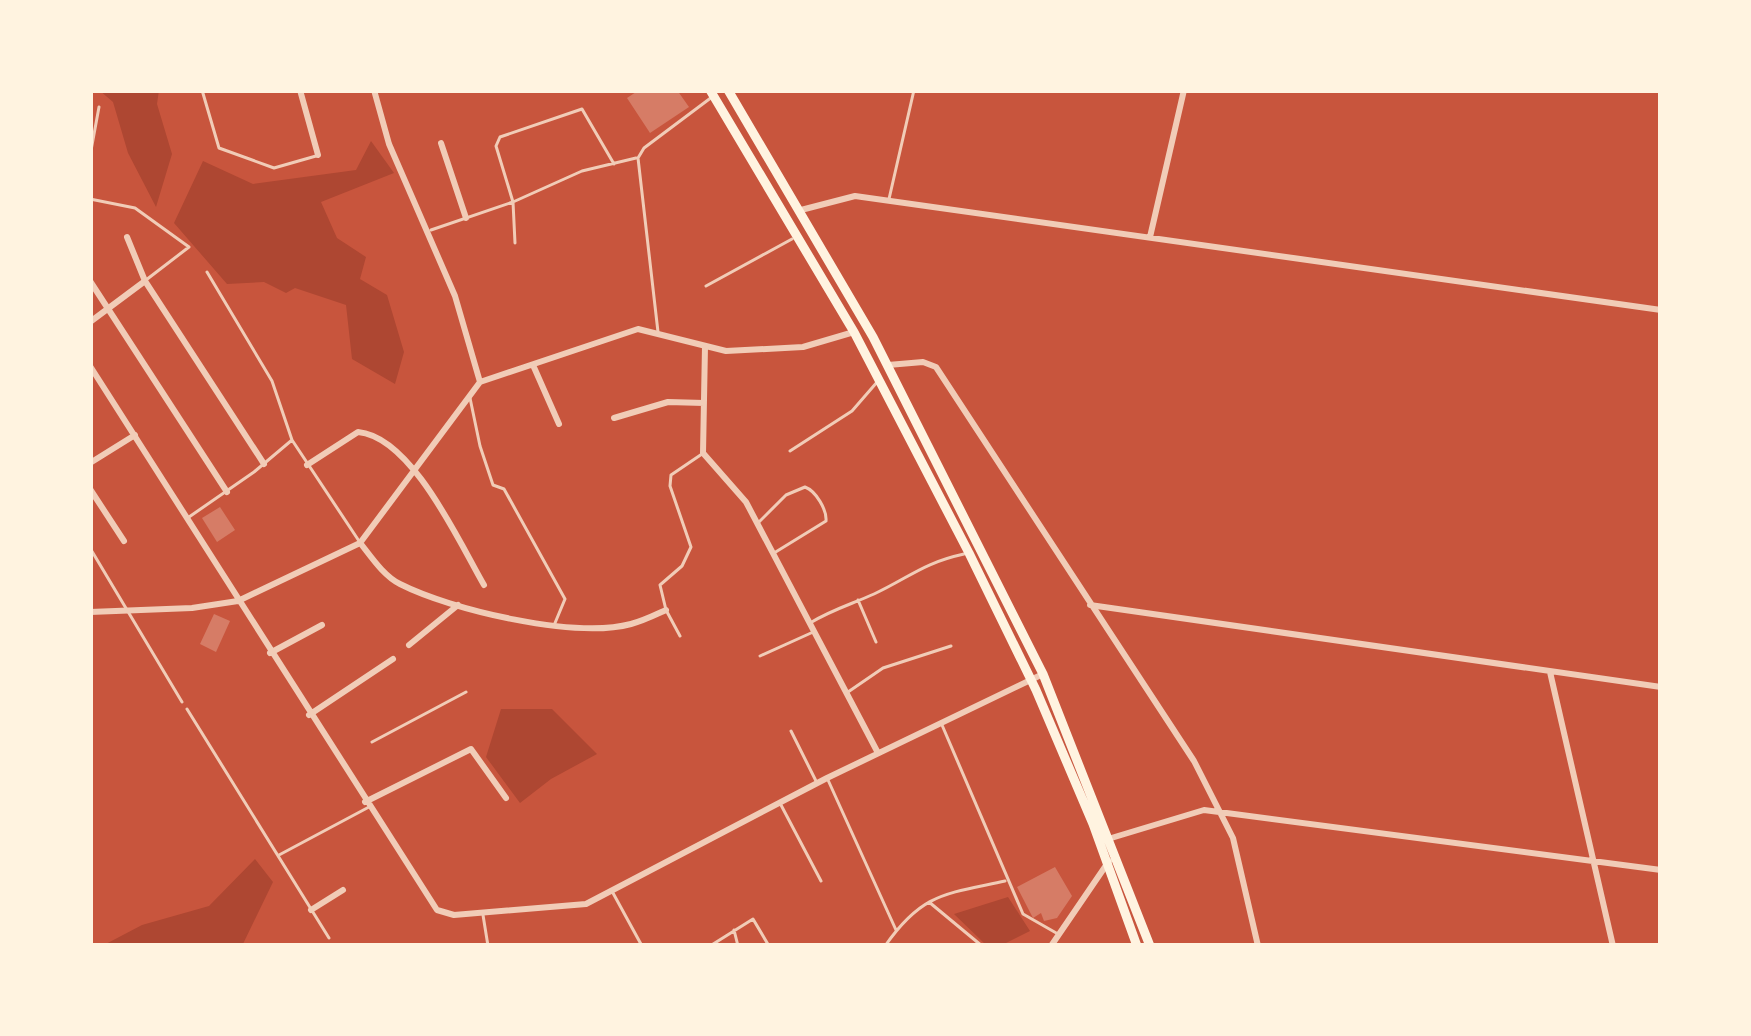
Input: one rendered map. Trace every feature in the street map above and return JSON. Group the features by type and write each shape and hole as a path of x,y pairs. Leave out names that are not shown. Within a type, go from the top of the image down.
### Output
{"main road":[{"path":"728,90 867,326 1043,674 1112,860 1136,946"},
{"path":"712,93 880,380 1032,680 1105,840"},
{"path":"1112,860 1150,946"}],"street":[{"path":"300,90 318,155"},
{"path":"374,90 389,144 455,296 480,382"},
{"path":"1150,237 1184,90"},
{"path":"441,143 466,218"},
{"path":"801,210 855,196 1661,310"},
{"path":"127,237 146,280 264,464"},
{"path":"90,322 146,280"},
{"path":"90,281 227,492"},
{"path":"90,612 238,601 360,543 480,382 638,329 726,351 803,347 867,326"},
{"path":"705,346 703,453 746,502 878,753"},
{"path":"888,365 923,362 936,367 1194,761 1233,838 1258,946"},
{"path":"533,364 560,424"},
{"path":"90,366 437,910 454,915 576,906 612,892 817,783 1043,674"},
{"path":"614,418 668,401 704,403"},
{"path":"308,465 364,432 388,445 414,470 484,585"},
{"path":"90,463 135,435"},
{"path":"90,489 124,541"},
{"path":"360,543 398,583 458,605 555,627 628,625 666,610"},
{"path":"409,645 458,605"},
{"path":"1090,605 1661,687"},
{"path":"270,652 322,625"},
{"path":"310,715 393,659"},
{"path":"1550,672 1613,946"},
{"path":"367,804 470,748 506,798"},
{"path":"1105,840 1204,810 1661,870"},
{"path":"1051,946 1112,860"},
{"path":"311,910 343,890"}],"lane":[{"path":"202,90 219,148 274,168 318,155"},
{"path":"889,200 914,90"},
{"path":"658,333 638,158 712,93"},
{"path":"90,156 99,107"},
{"path":"515,243 513,202 496,146 500,137 583,109 614,164"},
{"path":"428,231 513,202 582,170 638,158"},
{"path":"90,199 136,208 189,247 146,280"},
{"path":"706,286 799,235"},
{"path":"208,272 272,381 292,440 360,543"},
{"path":"790,452 852,411 880,380"},
{"path":"470,396 493,485 505,488 565,599 555,627"},
{"path":"187,518 292,440"},
{"path":"680,635 666,610 660,585 682,566 691,547 670,486 671,475 703,453"},
{"path":"757,524 786,495 812,489 826,518 772,554"},
{"path":"90,548 182,701"},
{"path":"760,656 934,560 981,548"},
{"path":"858,600 876,642"},
{"path":"847,693 883,668 951,646"},
{"path":"372,742 466,692"},
{"path":"187,709 328,938"},
{"path":"942,725 1023,914 1060,934"},
{"path":"791,731 817,783"},
{"path":"827,778 896,930"},
{"path":"780,803 821,881"},
{"path":"278,856 367,804"},
{"path":"885,946 909,913 928,900 1006,880"},
{"path":"612,892 642,946"},
{"path":"928,900 982,946"},
{"path":"483,913 488,946"},
{"path":"710,946 753,919 769,946"},
{"path":"733,928 738,946"}],"shaded area":[{"path":"99,90 159,90 157,104 172,154 156,207 128,153 113,102"},
{"path":"371,141 394,173 321,202 337,238 366,257 360,279 387,295 404,352 395,384 352,359 346,305 295,288 286,293 264,282 227,284 174,223 203,161 253,184 356,170"},
{"path":"501,709 552,709 597,754 551,779 520,803 486,757"},
{"path":"255,859 273,882 242,946 102,946 142,925 209,906"},
{"path":"1008,897 1030,931 1000,946 987,946 954,914"}],"building":[{"path":"639,90 677,90 689,107 650,133 627,98"},
{"path":"220,507 235,530 217,542 202,518"},
{"path":"214,614 230,621 216,652 200,644"},
{"path":"1055,867 1072,896 1057,918 1044,921 1041,913 1033,918 1017,887"}]}
